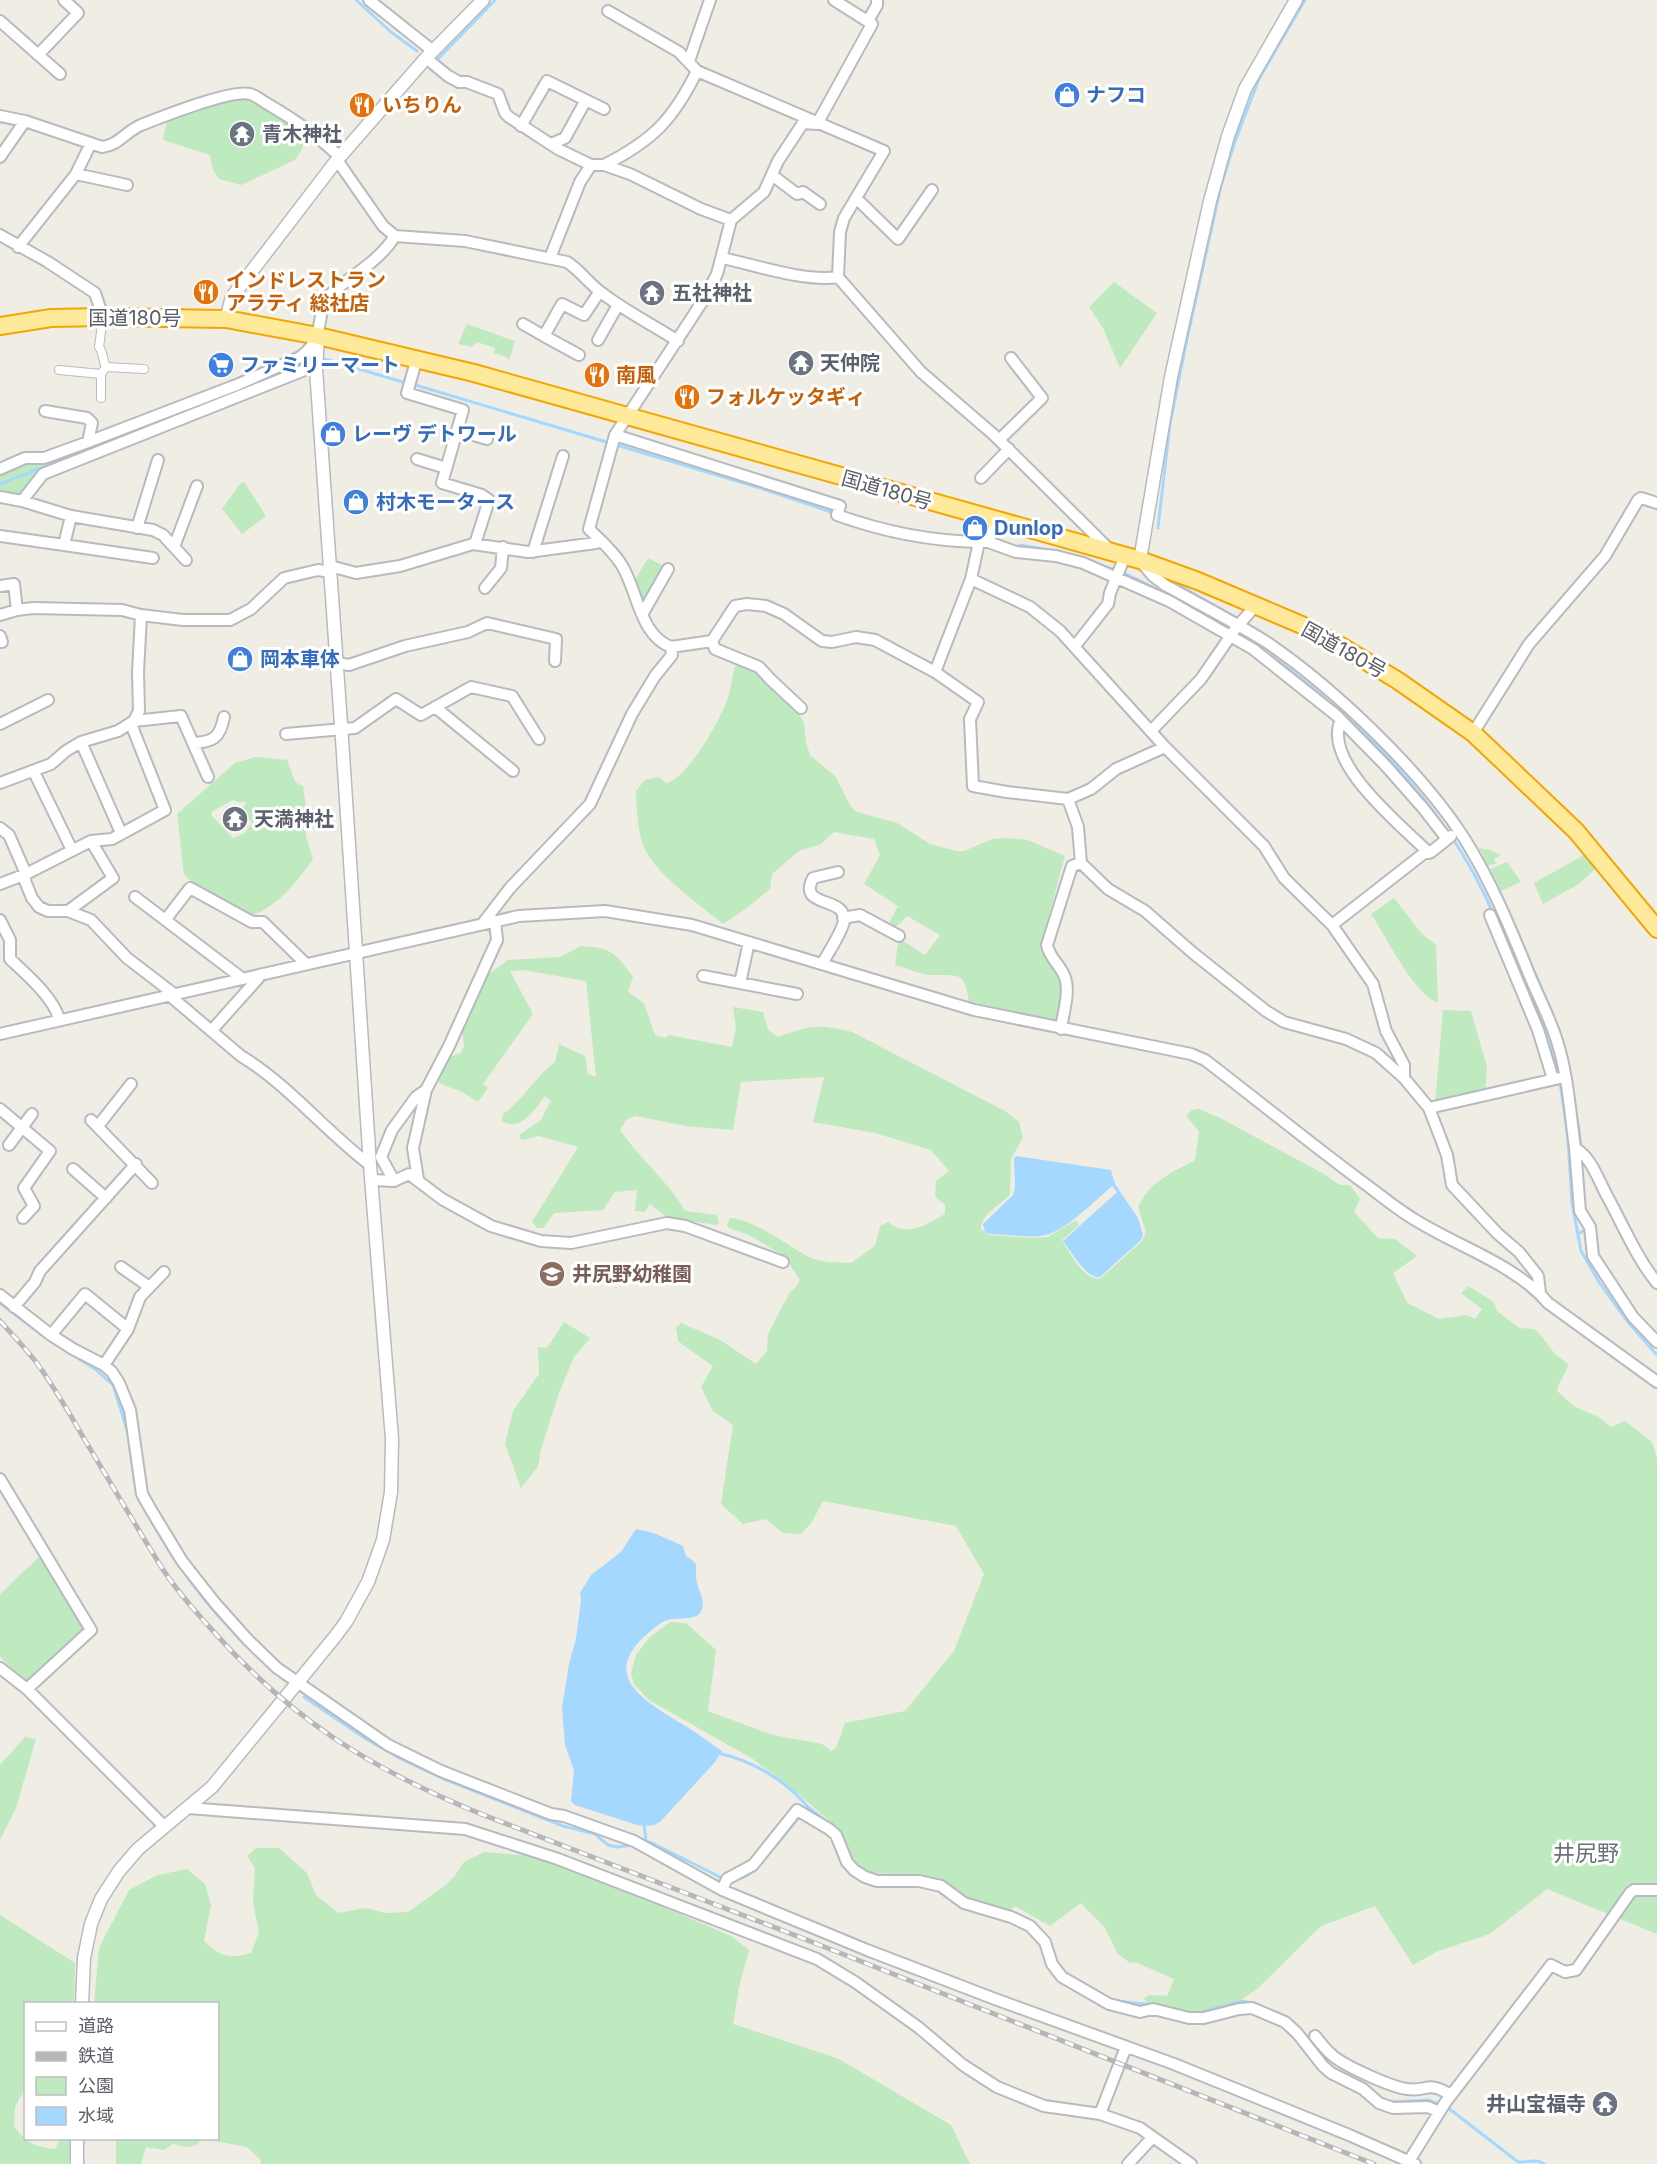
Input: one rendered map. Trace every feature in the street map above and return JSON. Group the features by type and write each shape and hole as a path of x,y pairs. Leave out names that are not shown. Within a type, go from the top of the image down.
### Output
{"highway":[{"name":"国道180号","path":"0,326 51,318 225,319 318,336 417,358 627,416 997,521 1122,565 1198,581 1304,626 1341,646 1397,680 1473,733 1575,831 1657,929"}],"street":[{"path":"38,55 78,13 64,0"},
{"path":"369,0 429,55 447,76 498,94 505,113 550,144 591,165 604,165 630,174 701,209 731,220"},
{"path":"225,319 232,297 339,158 429,55 483,0"},
{"path":"687,60 690,58 710,0"},
{"path":"817,124 872,24 834,0"},
{"path":"868,21 877,5 877,0"},
{"path":"1075,646 1108,604 1110,593 1122,565 1171,377 1209,201 1228,136 1245,89 1296,0"},
{"path":"608,11 679,52 697,72 884,151 844,218 840,232 838,277 921,372 1009,449 1122,565 1169,601 1236,628 1264,657 1341,720 1423,808 1452,835"},
{"path":"0,21 60,74"},
{"path":"604,165 631,152 659,129 685,97 697,72"},
{"path":"521,126 547,81 604,109"},
{"path":"0,116 25,121 90,145 102,147 112,146 138,126 228,95 250,93 284,113 326,143 339,158 383,226 395,236 465,241 567,262 579,269 588,282 601,293 678,341"},
{"path":"550,144 565,138 586,100"},
{"path":"0,157 25,121"},
{"path":"817,124 803,123 794,135 764,192 731,220 717,274 704,299 615,435 590,529 622,565 651,633 665,645 671,647 712,641 735,606 738,604 757,605 775,609 822,641 868,638 935,672 978,702 970,719 973,786 1068,799 1091,789 1116,769 1164,747"},
{"path":"18,247 76,174 90,145"},
{"path":"550,258 580,182 591,165"},
{"path":"76,174 127,184"},
{"path":"772,175 797,194 803,192 820,204"},
{"path":"856,198 898,239 932,190"},
{"path":"0,236 48,262 95,293 103,317 99,346 102,350 103,371 101,398"},
{"path":"82,2002 84,1958 91,1924 101,1899 125,1862 164,1826 212,1787 334,1638 356,1605 376,1562 388,1521 392,1439 370,1165 316,363 323,301 360,273 390,244 395,236"},
{"path":"722,258 792,274 823,278 838,277"},
{"path":"544,336 562,304 584,315 601,293"},
{"path":"598,340 618,305"},
{"path":"523,324 579,355"},
{"path":"196,407 292,362 306,353 318,336"},
{"path":"417,358 407,393 463,410 442,483 482,495 489,500 476,544"},
{"path":"999,440 1042,398 1011,358"},
{"path":"22,501 43,474 101,444 196,407 302,371 316,363"},
{"path":"59,370 144,369"},
{"path":"45,411 87,418 92,423 88,442"},
{"path":"458,430 487,439"},
{"path":"615,435 840,506 837,515 863,524 928,539 984,542 1016,552 1056,556 1083,563 1122,565 1153,576 1286,657 1361,720 1432,796 1452,835 1493,891 1557,1040 1559,1078 1578,1150 1580,1211 1590,1227 1593,1256 1628,1310 1657,1342"},
{"path":"0,469 25,458 44,458 88,442 101,444"},
{"path":"981,478 1009,449"},
{"path":"533,552 563,456"},
{"path":"417,459 446,468"},
{"path":"137,528 158,460"},
{"path":"174,547 197,486"},
{"path":"1,495 71,516 153,530 163,535 186,560"},
{"path":"1473,733 1529,644 1605,556 1638,500 1641,498 1657,503"},
{"path":"64,545 71,516"},
{"path":"935,672 972,579 984,542 997,521"},
{"path":"0,536 153,558"},
{"path":"0,615 33,608 122,609 141,615 183,620 230,620 251,609 284,578 318,570 330,569 356,573 400,566 476,544 533,552 601,541"},
{"path":"485,588 501,567 503,547"},
{"path":"642,613 668,569"},
{"path":"972,579 1029,607 1060,631 1164,747 1264,846 1294,890 1332,925 1373,984 1386,1031 1404,1065 1404,1078"},
{"path":"0,586 14,584 17,610"},
{"path":"1151,731 1201,679 1236,628 1256,605"},
{"path":"133,723 140,711 138,673 141,615"},
{"path":"337,663 349,665 405,646 468,632 487,623 556,639 555,661"},
{"path":"0,636 2,642 0,642"},
{"path":"712,641 716,650 759,667 801,708"},
{"path":"483,924 510,888 590,804 632,714 655,676 672,655 671,647"},
{"path":"286,734 355,728 396,699 421,715 471,687 512,696 540,740"},
{"path":"0,724 48,700"},
{"path":"435,707 513,771"},
{"path":"0,783 51,764 81,742 118,731 133,723 181,716 208,777"},
{"path":"193,744 211,741 222,729 224,717"},
{"path":"1341,720 1338,727 1338,739 1360,784 1389,816 1429,853"},
{"path":"0,884 26,874 91,841 112,839 165,810 133,723"},
{"path":"81,742 122,833"},
{"path":"34,772 72,850"},
{"path":"1068,799 1078,827 1081,863 1108,889 1145,911 1193,954 1266,1011 1284,1022 1346,1039 1376,1053 1404,1078 1429,1108 1447,1155 1452,1185 1491,1227 1520,1252 1538,1276 1540,1293"},
{"path":"0,828 9,835 26,874 25,881 32,898 39,907 48,911 68,911 92,920 127,957 241,1056 299,1101 343,1144 370,1165"},
{"path":"1332,925 1452,835"},
{"path":"68,911 113,878 91,841"},
{"path":"1061,1029 1067,991 1065,977 1047,945 1072,866 1081,863"},
{"path":"822,964 844,923 843,913 840,907 814,898 810,892 810,883 813,878 838,872"},
{"path":"166,919 190,888 252,922 263,922 306,964"},
{"path":"135,897 243,979"},
{"path":"0,1034 495,921 540,913 605,912 692,925 974,1010 1191,1054 1205,1060 1288,1126 1417,1221 1520,1278 1540,1293 1548,1303 1657,1382"},
{"path":"843,918 860,915 899,936"},
{"path":"1490,915 1551,1067 1559,1078"},
{"path":"0,920 10,940 10,959 41,990 59,1019"},
{"path":"418,1179 413,1148 426,1090 449,1046 497,940 495,921"},
{"path":"740,983 748,942"},
{"path":"212,1030 263,974"},
{"path":"704,976 797,994"},
{"path":"1429,1108 1559,1078"},
{"path":"131,1084 95,1123 152,1183"},
{"path":"394,1181 381,1157 392,1130 416,1097 426,1090"},
{"path":"0,1109 51,1151 24,1188 34,1206 23,1218"},
{"path":"9,1145 32,1114"},
{"path":"1578,1150 1593,1168 1657,1283"},
{"path":"14,1307 35,1282 40,1272 136,1164"},
{"path":"73,1168 106,1198"},
{"path":"372,1180 394,1181 409,1174 436,1195 491,1226 541,1241 571,1243 667,1223 685,1226 783,1262"},
{"path":"121,1267 148,1286"},
{"path":"104,1365 128,1329 140,1297 148,1286 164,1272"},
{"path":"51,1335 85,1294 128,1329"},
{"path":"0,1295 51,1335 104,1365 119,1383 130,1410 142,1494 182,1561 215,1603 277,1668 388,1745 417,1760 551,1814 564,1816 639,1844 867,1950 1126,2046 1412,2162 1444,2104 1551,1965 1565,1972 1576,1970 1630,1893 1634,1890 1657,1890"},
{"path":"0,1479 91,1630 27,1689"},
{"path":"0,1668 27,1689 164,1826"},
{"path":"188,1808 465,1829 558,1859 817,1959 855,1982 918,2027 963,2066 997,2087 1044,2106 1100,2114 1140,2128 1191,2164"},
{"path":"724,1883 753,1864 797,1810 816,1820 836,1835 847,1862 865,1877 877,1881 919,1881 941,1886 964,1903 1011,1917 1030,1926 1045,1942 1052,1964 1062,1977 1109,2004 1140,2012 1153,2009 1189,2018 1204,2018 1252,2008 1285,2022 1298,2033 1331,2073 1363,2089 1379,2103 1393,2108 1444,2104"},
{"path":"1315,2036 1331,2054 1382,2081 1410,2089 1429,2086 1440,2088 1444,2104"},
{"path":"1100,2114 1126,2046"},
{"path":"1128,2164 1152,2138"},
{"path":"77,2140 77,2164"}],"green space":[{"path":"247,96 306,134 302,149 295,160 241,185 219,179 213,170 210,155 163,140 167,120 231,98"},
{"path":"1114,282 1157,313 1120,368 1103,328 1089,307"},
{"path":"467,324 515,341 509,360 494,353 495,348 477,342 471,347 458,344"},
{"path":"49,459 52,470 35,494 31,508 0,502 0,474 26,463"},
{"path":"244,482 266,516 242,534 222,509 240,484"},
{"path":"648,558 664,566 642,606 634,582"},
{"path":"741,662 753,668 795,707 804,723 810,755 836,777 851,807 857,812 897,823 930,844 956,851 964,851 992,839 1006,838 1028,840 1065,856 1040,948 1060,975 1061,1010 1058,1020 1046,1022 969,1002 965,985 960,977 924,974 895,965 898,943 903,941 925,955 940,935 907,916 896,927 889,923 898,906 864,884 880,855 874,839 834,832 821,844 799,851 772,874 770,889 723,924 682,891 654,864 644,848 638,824 636,791 645,780 659,777 666,783 674,779 692,761 722,712 729,694 735,666"},
{"path":"256,757 287,760 295,782 303,786 306,836 313,859 293,885 278,899 251,916 197,887 184,874 177,814 235,763","holes":["233,800 240,803 244,801 246,804 239,812 252,822 245,833 233,838 212,816 211,812"]},
{"path":"1479,848 1501,855 1494,859 1496,863 1488,866"},
{"path":"1584,855 1596,868 1579,884 1543,904 1534,883"},
{"path":"1507,862 1521,882 1501,891 1490,869"},
{"path":"1394,898 1421,933 1436,945 1438,1003 1419,988 1410,977 1371,914"},
{"path":"581,946 607,950 622,962 633,977 628,992 644,1003 655,1035 665,1038 669,1035 732,1047 736,1027 733,1007 763,1012 768,1030 778,1037 815,1027 852,1032 1005,1111 1019,1122 1023,1138 1011,1159 1010,1195 988,1214 981,1229 989,1235 1048,1237 1076,1220 1079,1225 1062,1240 1073,1259 1089,1276 1101,1278 1142,1241 1146,1232 1138,1207 1148,1191 1162,1179 1195,1160 1199,1131 1186,1116 1192,1110 1199,1109 1324,1174 1340,1185 1350,1185 1360,1199 1354,1212 1378,1238 1395,1239 1417,1256 1393,1273 1407,1303 1439,1319 1466,1315 1475,1319 1482,1309 1461,1293 1468,1286 1494,1302 1497,1311 1519,1328 1534,1329 1539,1333 1555,1354 1568,1364 1557,1391 1575,1407 1599,1417 1611,1427 1625,1421 1652,1442 1657,1457 1657,1934 1547,1889 1490,1934 1438,1951 1413,1965 1375,1906 1321,1926 1258,1988 1229,2008 1193,2016 1149,2006 1144,1999 1148,1995 1167,1996 1174,1979 1135,1962 1130,1963 1118,1954 1105,1928 1081,1903 1050,1926 1015,1906 1006,1914 965,1899 941,1879 923,1875 868,1873 854,1863 839,1829 797,1793 753,1759 649,1700 634,1684 631,1673 636,1655 649,1638 670,1622 686,1623 716,1650 708,1711 773,1735 822,1744 831,1751 836,1748 845,1723 905,1711 954,1651 984,1574 956,1526 823,1501 812,1522 801,1534 783,1533 766,1519 743,1524 721,1504 733,1425 713,1411 701,1387 713,1366 678,1341 676,1327 681,1323 720,1340 756,1364 767,1351 768,1334 790,1292 800,1280 784,1256 749,1235 729,1228 727,1225 730,1218 750,1223 813,1259 851,1263 875,1246 880,1226 888,1222 903,1229 916,1228 945,1214 945,1205 935,1197 936,1181 949,1171 931,1150 875,1133 813,1122 824,1077 741,1082 733,1130 686,1126 636,1116 627,1119 620,1130 685,1211 717,1215 719,1222 717,1225 668,1218 650,1204 645,1212 635,1211 637,1190 615,1192 603,1210 554,1213 543,1228 537,1228 532,1222 578,1147 539,1136 522,1140 519,1135 541,1120 551,1101 545,1096 532,1113 521,1122 509,1124 502,1121 503,1114 555,1062 559,1044 585,1056 588,1074 596,1077 586,981 523,970 510,971 533,1014 483,1084 488,1088 478,1102 462,1092 439,1083 447,1058 461,1053 464,1046 462,1029 485,977 508,960 560,957"},
{"path":"1443,1010 1471,1011 1487,1067 1485,1095 1435,1104"},
{"path":"564,1322 590,1338 574,1357 559,1393 541,1449 538,1466 521,1488 505,1444 513,1411 539,1374 538,1347 547,1348"},
{"path":"40,1556 84,1625 82,1632 28,1681 0,1657 0,1594"},
{"path":"25,1737 36,1739 16,1808 0,1840 0,1765"},
{"path":"256,1848 279,1848 307,1873 316,1895 338,1913 365,1908 386,1913 408,1912 443,1887 454,1877 464,1862 484,1852 534,1856 652,1902 731,1936 749,1950 739,1987 733,2024 837,2058 951,2125 970,2164 260,2164 261,2160 247,2147 209,2140 219,2140 219,2002 94,2002 99,1948 129,1890 158,1875 187,1869 205,1884 211,1905 204,1941 225,1955 237,1956 251,1953 259,1932 253,1903 255,1868 247,1856"},
{"path":"0,1915 75,1963 74,2002 24,2002 24,2091 15,2107 14,2126 24,2140 42,2147 55,2149 60,2140 70,2140 69,2164 0,2164"},
{"path":"116,2140 200,2140 197,2145 187,2147 173,2144 164,2150 146,2147 141,2164 116,2164"}],"water":[{"path":"1016,1156 1111,1170 1115,1184 1138,1218 1143,1235 1140,1241 1100,1277 1089,1274 1063,1241 1117,1192 1112,1186 1080,1214 1046,1235 1032,1237 985,1232 983,1224 1013,1195 1014,1158"},
{"path":"636,1529 654,1533 683,1546 686,1556 696,1565 696,1578 703,1605 697,1616 671,1619 661,1623 641,1640 630,1655 626,1668 629,1681 650,1703 722,1751 715,1762 661,1821 645,1826 575,1805 571,1801 574,1770 565,1745 562,1708 569,1664 576,1639 580,1593 591,1575 621,1552"}],"waterway":[{"path":"356,0 391,32 417,51"},
{"path":"436,61 495,0"},
{"path":"1158,528 1170,424 1221,186 1234,144 1259,79 1305,0"},
{"path":"320,360 325,359 406,383"},
{"path":"0,484 277,375"},
{"path":"412,384 757,487 834,513"},
{"path":"1020,545 1064,553"},
{"path":"1099,565 1116,570"},
{"path":"1122,572 1175,598"},
{"path":"1182,587 1215,606"},
{"path":"1261,649 1342,713 1394,764 1439,819 1460,849 1493,913"},
{"path":"1514,924 1553,1015"},
{"path":"1520,974 1546,1033 1560,1082 1568,1138 1572,1203 1581,1251 1599,1282 1627,1321 1657,1355"},
{"path":"1568,1064 1581,1149"},
{"path":"1578,1234 1583,1231"},
{"path":"0,1303 46,1338"},
{"path":"52,1342 95,1369 113,1385 128,1433"},
{"path":"129,1442 135,1483"},
{"path":"152,1522 193,1585 242,1641"},
{"path":"304,1697 366,1739 403,1760 444,1779 563,1826 595,1834 608,1845 617,1847 634,1845"},
{"path":"718,1753 744,1761 768,1773 789,1788 808,1807"},
{"path":"805,1811 808,1807 827,1822"},
{"path":"774,1848 800,1816"},
{"path":"644,1824 646,1841"},
{"path":"643,1842 650,1842 724,1879"},
{"path":"733,1881 748,1875 753,1870"},
{"path":"1035,1925 1049,1939"},
{"path":"1118,2001 1153,2005"},
{"path":"1198,2013 1243,2001 1252,2004"},
{"path":"1330,2066 1356,2080"},
{"path":"1391,2102 1428,2100 1441,2105"},
{"path":"1447,2107 1518,2162 1535,2161 1544,2164"}],"railway":[{"path":"0,1321 32,1357 50,1383 162,1568 186,1600 243,1663 273,1691 335,1739 369,1760 441,1797 481,1814 1374,2164"}],"place":[{"name":"ナフコ","path":"1067,95"},
{"name":"いちりん","path":"362,105"},
{"name":"青木神社","path":"242,134"},
{"name":"インドレストラン アラティ 総社店","path":"206,292"},
{"name":"五社神社","path":"652,293"},
{"name":"天仲院","path":"801,363"},
{"name":"ファミリーマート","path":"221,365"},
{"name":"南風","path":"597,375"},
{"name":"フォルケッタギィ","path":"687,397"},
{"name":"レーヴ デトワール","path":"333,434"},
{"name":"村木モータース","path":"356,502"},
{"name":"Dunlop","path":"975,528"},
{"name":"岡本車体","path":"240,659"},
{"name":"天満神社","path":"235,819"},
{"name":"井尻野幼稚園","path":"552,1274"},
{"name":"井山宝福寺","path":"1605,2104"}],"district":[{"name":"井尻野","path":"1586,1853"}]}
